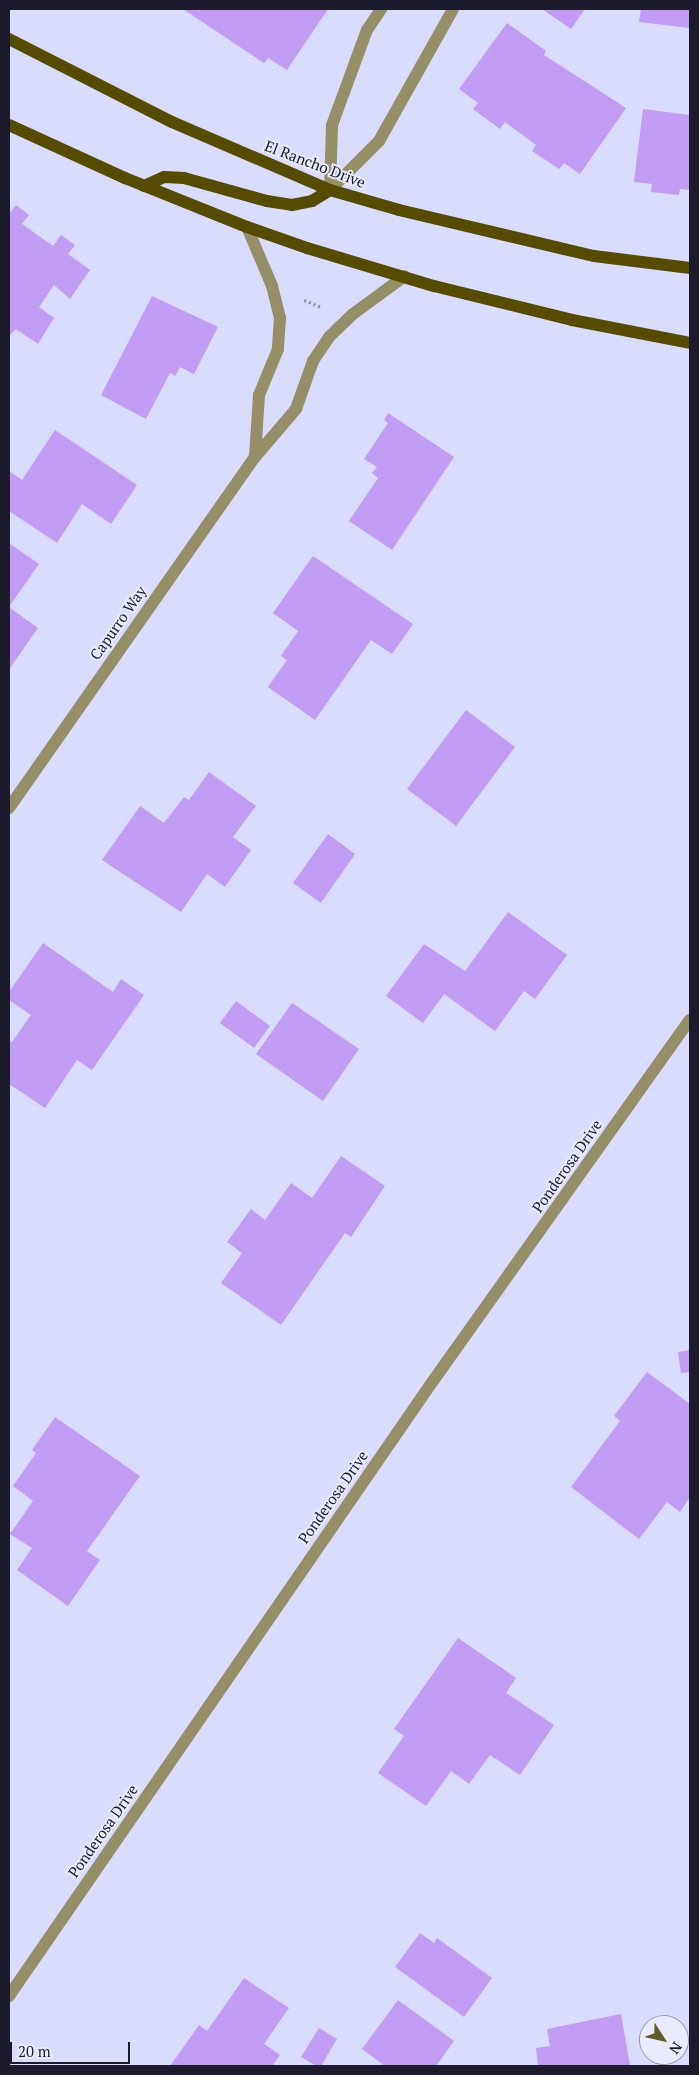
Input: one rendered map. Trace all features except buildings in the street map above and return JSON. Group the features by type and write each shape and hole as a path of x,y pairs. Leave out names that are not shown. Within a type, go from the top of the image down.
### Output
{"main road":[{"name":"El Rancho Drive","path":"9,39 172,122 330,190 399,210 594,256 690,268"},
{"path":"9,126 144,186 247,228 405,276 572,320 690,343"},
{"path":"144,186 164,177 184,178 267,202 292,205 312,201 330,190"}],"street":[{"path":"330,190 332,125 367,30 381,9"},
{"path":"330,190 379,141 453,9"},
{"path":"247,228 272,286 280,318 278,349 259,395 254,456"},
{"name":"Capurro Way","path":"9,808 254,456 296,410 314,361 329,337 353,314 405,276"},
{"name":"Ponderosa Drive","path":"9,1996 433,1381 690,1020"}],"path":[{"path":"294,296 327,309"}]}
